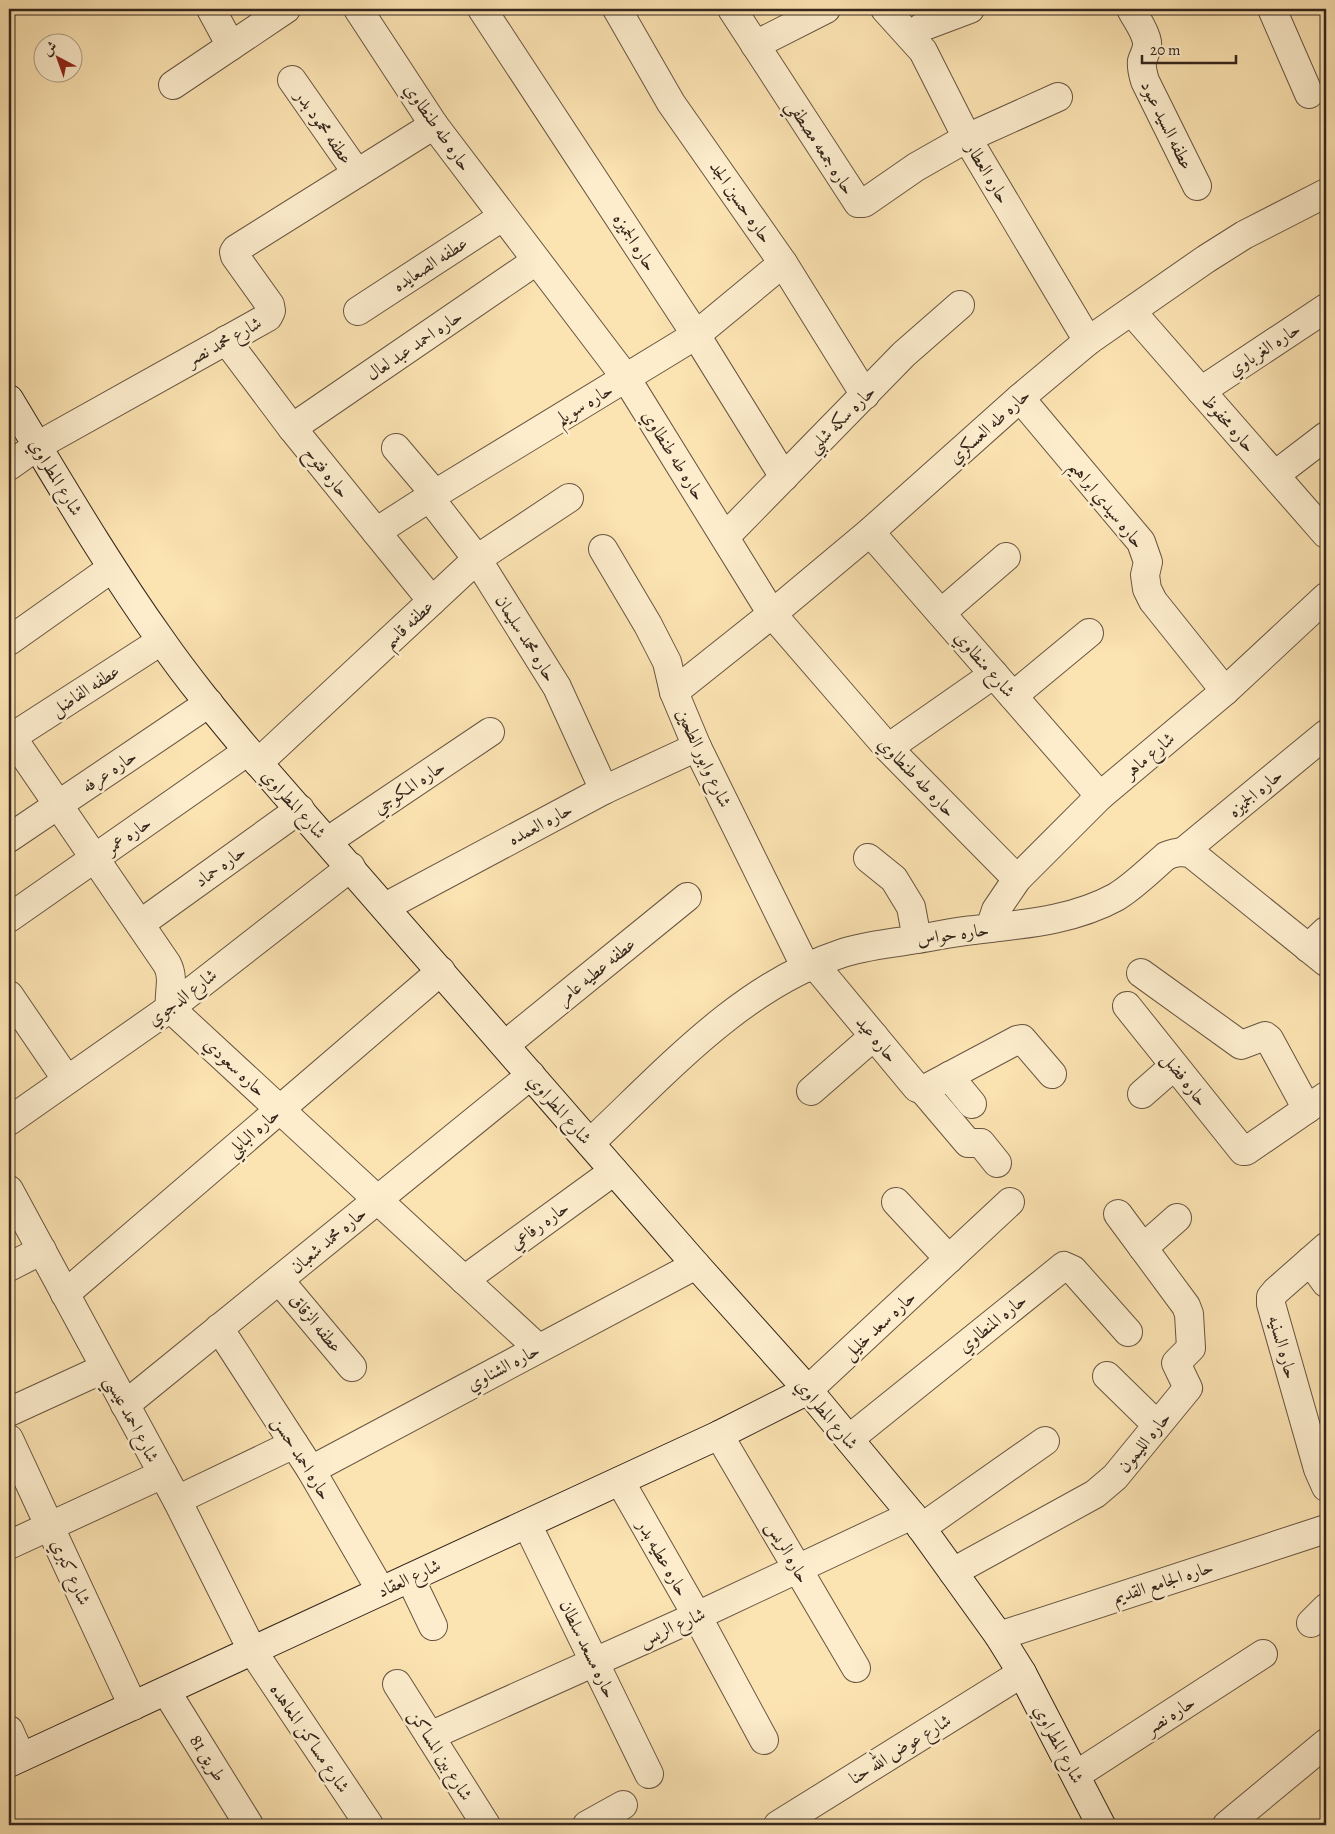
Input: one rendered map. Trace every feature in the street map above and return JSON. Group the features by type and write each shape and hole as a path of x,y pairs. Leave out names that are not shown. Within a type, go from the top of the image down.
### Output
{"street":[{"path":"212,9 231,46"},
{"path":"173,85 286,9"},
{"name":"حاره طه طنطاوي","path":"358,9 434,125 626,378 772,614 888,748 1017,878"},
{"name":"حاره الجميزه","path":"482,9 696,335 784,477"},
{"name":"حاره حسين الجد","path":"617,9 671,103 783,263 865,395"},
{"name":"حاره جمعه مصطفي","path":"732,9 858,203 864,203 916,167 967,138"},
{"path":"755,45 826,9"},
{"name":"حاره العطار","path":"885,9 921,29 967,138 1088,341"},
{"path":"921,29 970,9"},
{"name":"عطفه السيد عبود","path":"1131,9 1145,35 1147,43 1147,50 1142,60 1145,81 1197,186"},
{"path":"1272,9 1309,94"},
{"name":"عطفه محمود بدر","path":"292,80 357,173"},
{"path":"967,138 1058,98"},
{"name":"شارع محمد نصر","path":"9,466 38,446 268,317 271,311 270,305 235,256 234,252 236,249 434,125"},
{"name":"حاره طه العسكري","path":"674,692 772,614 870,532 1020,398 1088,341 1206,259 1244,235 1326,193"},
{"name":"عطفه الصعايده","path":"358,311 502,217"},
{"name":"حاره احمد عبد لعال","path":"292,428 536,261"},
{"name":"حاره سويلم","path":"376,532 432,495 696,335 783,263"},
{"name":"حاره سكه شلبي","path":"724,538 904,354 960,305"},
{"name":"حاره الغرباوي","path":"1201,391 1326,308"},
{"name":"حاره محفوظ","path":"1132,312 1326,534"},
{"name":"حاره فتوح","path":"226,340 292,428 432,601"},
{"name":"حاره سيدي ابراهيم","path":"1020,398 1141,542 1148,562 1145,575 1147,589 1153,601 1225,691"},
{"name":"شارع المطراوي","path":"9,399 112,568 161,641 209,704 530,1075 808,1390 917,1522 999,1636 1022,1673 1102,1825"},
{"path":"1275,475 1326,436"},
{"name":"حاره محمد سليمان","path":"396,448 432,495 477,560 557,687 604,790"},
{"name":"عطفه قاسم","path":"253,757 477,560 569,498"},
{"name":"شارع منطاوي","path":"870,532 1100,796"},
{"name":"شارع وابور الطحين","path":"603,549 648,625 667,662 674,692 697,747 810,966"},
{"path":"941,613 1006,557"},
{"path":"9,641 112,568"},
{"name":"شارع ماهر","path":"990,928 996,910 1017,878 1100,796 1225,691 1326,597"},
{"path":"1013,696 1089,633"},
{"name":"عطفه الفاضل","path":"10,736 161,641"},
{"path":"888,748 994,674"},
{"name":"حاره عرفه","path":"9,838 209,704"},
{"name":"حاره المكوجي","path":"328,841 490,732"},
{"name":"حاره الجميزه","path":"1183,852 1326,734"},
{"path":"10,736 170,970 172,983 169,999 170,1008"},
{"name":"حاره العمده","path":"385,907 604,790 697,747"},
{"name":"حاره عمر","path":"9,918 95,858 253,757"},
{"name":"حاره حماد","path":"140,924 300,809"},
{"name":"حاره حواس","path":"590,1143 721,1020 777,983 810,966 842,953 876,945 1061,918 1093,908 1118,896 1166,856 1174,852 1183,852"},
{"path":"1183,852 1192,854 1320,947"},
{"path":"868,858 894,879 911,907 917,939"},
{"name":"شارع الدجوي","path":"9,1121 170,1008 351,867"},
{"name":"عطفه عطيه عامر","path":"505,1045 688,897"},
{"name":"حاره عيد","path":"810,966 874,1036 917,1088 923,1090 968,1143 981,1143 997,1163"},
{"name":"حاره البابلي","path":"65,1294 441,971"},
{"path":"1141,974 1240,1045 1261,1036 1269,1038 1317,1103"},
{"path":"9,995 67,1080"},
{"name":"حاره فضل","path":"1127,1006 1243,1151 1246,1151 1317,1103"},
{"name":"حاره سعودي","path":"170,1008 538,1348"},
{"path":"811,1091 874,1036"},
{"path":"923,1090 1022,1039 1052,1074"},
{"path":"1142,1094 1174,1066"},
{"name":"حاره محمد شعبان","path":"125,1405 530,1075"},
{"path":"949,1076 972,1104"},
{"name":"حاره رفاعي","path":"464,1280 614,1171"},
{"name":"شارع احمد عيسي","path":"9,1190 177,1500 252,1650"},
{"path":"896,1202 949,1259"},
{"name":"حاره سعد خليل","path":"808,1390 1010,1202"},
{"name":"حاره الليمون","path":"953,1572 1095,1494 1115,1478 1188,1388 1176,1363 1190,1350 1192,1344 1188,1310 1118,1214"},
{"path":"1143,1248 1178,1218"},
{"path":"9,1267 42,1250"},
{"path":"1318,1254 1326,1283"},
{"name":"حاره السنيه","path":"1318,1254 1276,1291 1271,1297 1271,1304 1324,1474"},
{"name":"حاره الشناوي","path":"311,1470 696,1265"},
{"name":"حاره المنطاوي","path":"849,1439 1064,1266 1073,1270 1128,1332"},
{"name":"عطفه الزقاق","path":"279,1280 352,1367"},
{"name":"حاره احمد حسن","path":"219,1328 311,1470 381,1591"},
{"path":"9,1412 105,1368"},
{"path":"1107,1376 1157,1425"},
{"name":"شارع العقاد","path":"15,1760 719,1435 808,1390"},
{"name":"حاره الريس","path":"719,1435 856,1668"},
{"name":"شارع كبري","path":"9,1439 133,1706"},
{"name":"شارع الريس","path":"430,1736 798,1570 917,1522 1045,1441"},
{"path":"177,1500 294,1444"},
{"path":"9,1545 162,1474"},
{"name":"حاره عطيه بدر","path":"620,1481 697,1616 764,1740"},
{"name":"حاره مسعد سلطان","path":"527,1524 649,1774"},
{"name":"حاره الجامع القديم","path":"999,1636 1326,1529"},
{"path":"410,1578 433,1626"},
{"name":"شارع مساكن المعاهده","path":"252,1650 369,1825"},
{"name":"حاره نصر","path":"1076,1775 1263,1654"},
{"name":"شارع عوض الله حنا","path":"778,1825 1022,1673"},
{"name":"شارع بين المساكن","path":"396,1684 486,1825"},
{"name":"طريق 81","path":"166,1691 249,1825"},
{"path":"9,1730 15,1760"},
{"path":"1227,1825 1326,1743"},
{"path":"587,1825 623,1804"}]}
